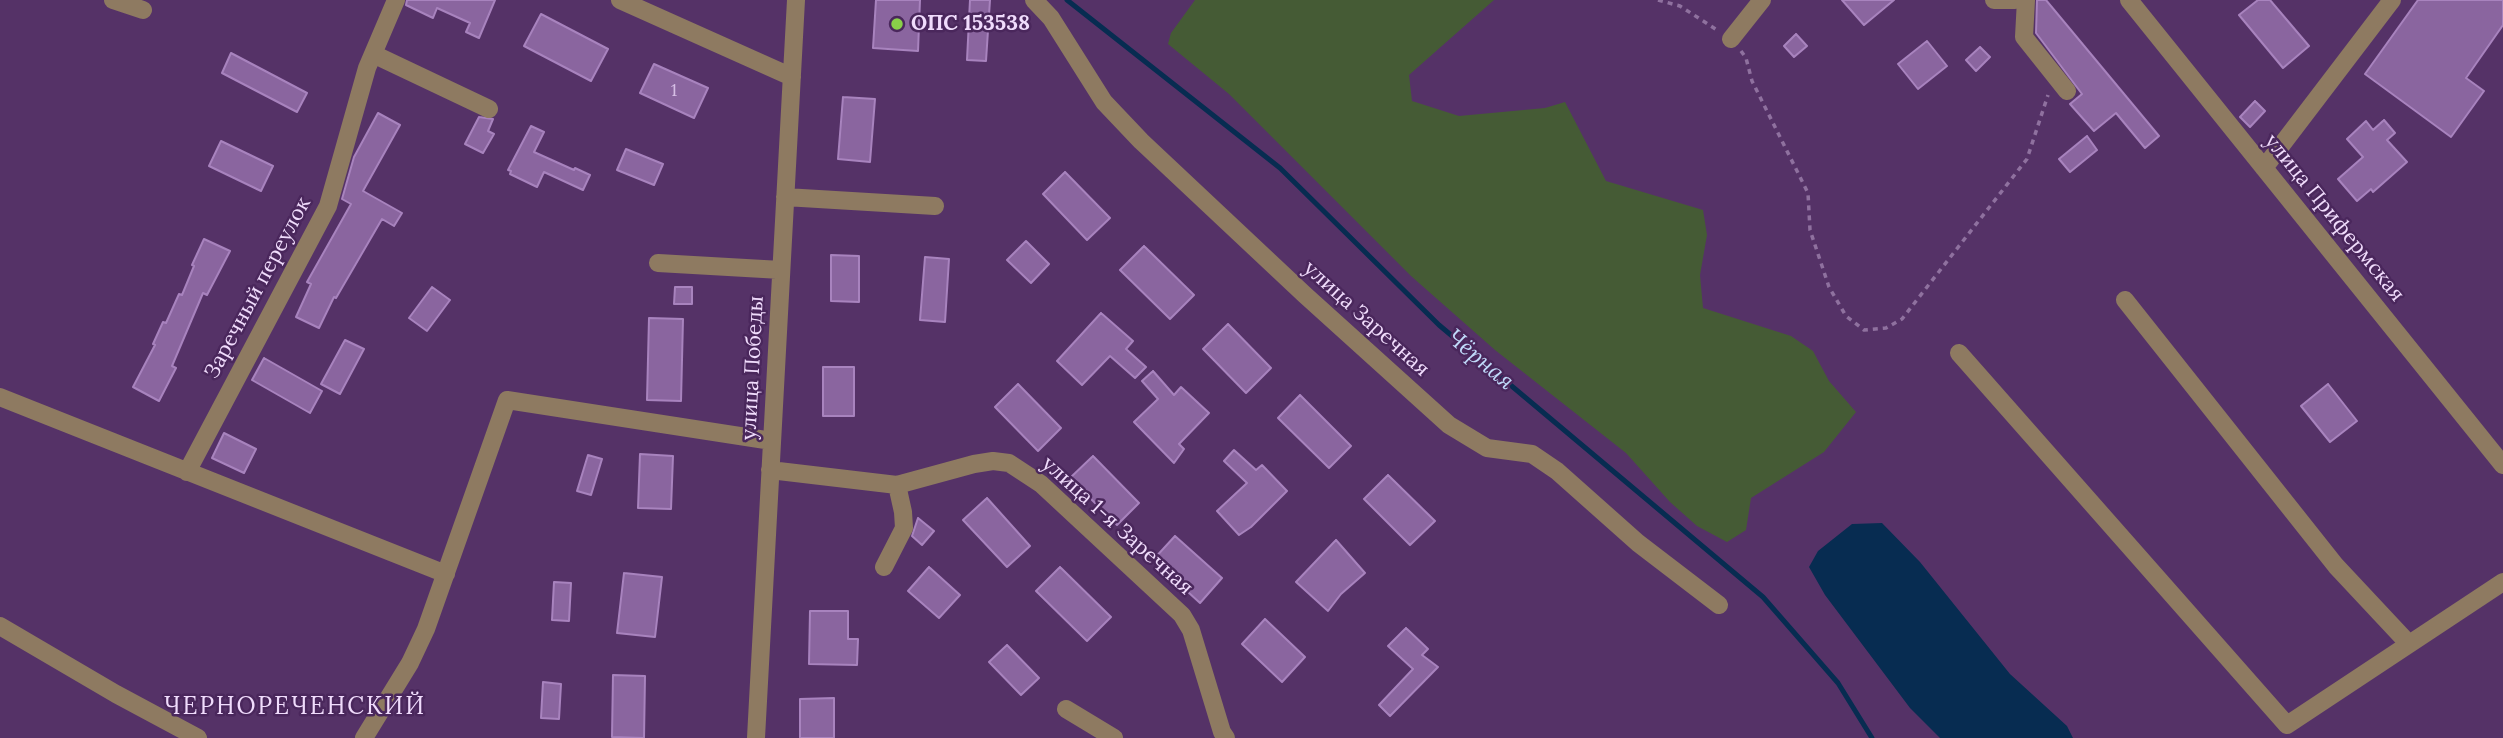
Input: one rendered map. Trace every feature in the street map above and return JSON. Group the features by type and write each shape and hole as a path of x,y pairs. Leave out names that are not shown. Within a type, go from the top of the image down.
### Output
{"street":[{"path":"113,0 143,10"},
{"name":"Заречный переулок","path":"187,472 328,206 367,68 396,0"},
{"path":"620,0 792,77"},
{"name":"улица Победы","path":"756,738 796,0"},
{"name":"улица Заречная","path":"1034,0 1051,18 1104,102 1141,141 1449,425 1487,448 1532,454 1556,471 1638,543 1719,605"},
{"path":"1731,39 1762,0"},
{"path":"1994,0 2015,0"},
{"path":"2026,0 2024,37 2067,91"},
{"name":"улица Прифермская","path":"2129,0 2503,465"},
{"path":"2264,169 2392,0"},
{"path":"373,54 489,109"},
{"path":"785,197 934,206"},
{"path":"658,263 781,270"},
{"path":"2125,300 2336,566 2409,644"},
{"path":"1959,353 2287,725 2503,582"},
{"path":"0,397 446,574"},
{"path":"363,738 410,663 426,629 507,400 772,441"},
{"name":"улица 1-я Заречная","path":"770,470 897,485 993,461 1009,463 1041,484 1182,615 1191,630 1226,738"},
{"path":"884,567 904,528 897,485"},
{"path":"0,626 198,738"},
{"path":"1066,709 1114,738"}],"path":[{"path":"1658,0 1680,6 1731,39 1746,58 1752,81 1808,192 1810,230 1829,287 1846,316 1864,330 1886,328 1902,319 2027,159 2054,76"}],"green space":[{"path":"1195,0 1494,0 1409,75 1412,101 1459,116 1545,108 1565,102 1606,181 1703,210 1707,235 1700,275 1703,308 1791,336 1813,351 1829,381 1856,412 1824,452 1751,498 1746,530 1727,542 1697,526 1670,502 1626,453 1495,350 1411,276 1229,94 1168,44 1171,33"}],"water":[{"path":"1882,523 1920,562 2010,674 2067,726 2073,738 1940,738 1910,708 1825,595 1809,567 1818,551 1852,524"}],"building":[{"path":"407,0 495,0 479,38 466,32 470,23 437,8 433,18 406,5"},
{"name":"ОПС 153538","path":"876,0 920,0 918,51 873,48"},
{"path":"970,0 990,0 986,61 967,60"},
{"path":"1842,0 1894,0 1864,25"},
{"path":"2037,0 2046,0 2159,136 2145,148 2116,113 2094,131 2070,104 2082,94 2036,33"},
{"path":"2258,0 2270,0 2309,46 2283,68 2239,15"},
{"path":"2418,0 2503,0 2503,25 2466,78 2484,91 2451,137 2365,74"},
{"path":"541,14 608,49 591,81 524,46"},
{"path":"1796,34 1807,46 1794,57 1784,46"},
{"path":"1927,41 1947,66 1918,89 1898,64"},
{"path":"1980,47 1990,57 1976,71 1966,60"},
{"path":"231,53 307,93 297,112 222,73"},
{"path":"654,64 708,88 694,118 640,93"},
{"path":"843,97 875,99 870,162 838,159"},
{"path":"2255,101 2265,111 2250,127 2240,117"},
{"path":"378,113 400,125 363,191 402,213 394,226 382,219 336,298 334,297 319,328 296,317 311,284 307,282 351,204 342,199 354,157"},
{"path":"479,117 493,119 488,131 494,134 483,153 465,144"},
{"path":"2384,120 2395,133 2387,140 2407,162 2373,192 2371,189 2357,201 2338,179 2363,157 2347,139 2366,121 2373,130"},
{"path":"531,126 544,132 534,152 590,175 583,190 544,172 537,187 510,174 511,171 508,170"},
{"path":"2087,136 2097,150 2070,172 2059,159"},
{"path":"221,141 273,166 261,191 209,166"},
{"path":"626,149 663,164 654,185 617,170"},
{"path":"1065,172 1110,218 1087,240 1043,194"},
{"path":"204,239 230,251 207,295 203,293 172,366 176,368 159,401 133,387 155,345 153,344 163,322 166,323 179,294 182,295"},
{"path":"1026,241 1049,264 1031,283 1007,260"},
{"path":"1144,246 1194,295 1170,319 1120,270"},
{"path":"831,255 859,256 859,302 831,301"},
{"path":"925,257 949,259 945,322 920,320"},
{"path":"432,287 450,300 427,331 409,318"},
{"path":"675,287 692,287 692,304 674,304"},
{"path":"1101,313 1133,341 1126,349 1146,367 1135,378 1110,356 1082,385 1057,361"},
{"path":"649,318 683,319 681,401 647,400"},
{"path":"1228,324 1271,368 1246,393 1203,349"},
{"path":"345,340 364,349 340,394 321,384"},
{"path":"264,358 322,391 310,413 252,380"},
{"path":"823,367 854,367 854,416 823,416"},
{"path":"1153,371 1174,395 1181,387 1209,413 1179,444 1184,449 1174,463 1134,422 1158,399 1142,381"},
{"path":"1018,384 1061,428 1038,451 995,407"},
{"path":"2328,384 2357,421 2330,442 2301,406"},
{"path":"1300,395 1351,446 1329,468 1278,418"},
{"path":"224,433 256,449 244,473 212,458"},
{"path":"1234,450 1256,470 1262,465 1287,491 1251,527 1239,535 1217,511 1247,483 1224,461"},
{"path":"640,454 673,456 671,509 638,508"},
{"path":"588,455 602,459 591,495 577,491"},
{"path":"1093,456 1139,503 1117,525 1070,478"},
{"path":"1388,475 1435,521 1410,545 1364,499"},
{"path":"987,498 1030,546 1007,567 963,520"},
{"path":"918,518 934,531 922,545 912,536"},
{"path":"1175,536 1222,578 1200,603 1153,560"},
{"path":"1336,540 1365,573 1341,594 1328,611 1296,582"},
{"path":"929,567 960,595 939,618 908,591"},
{"path":"1060,567 1111,617 1087,641 1036,591"},
{"path":"624,573 662,577 655,637 617,633"},
{"path":"554,582 571,583 569,621 552,620"},
{"path":"810,611 848,611 848,639 858,639 857,665 809,664"},
{"path":"1265,619 1305,657 1282,682 1242,644"},
{"path":"1406,628 1428,649 1422,655 1438,667 1390,716 1379,705 1413,669 1388,646"},
{"path":"1007,645 1039,678 1021,695 989,662"},
{"path":"613,675 645,676 644,738 612,737"},
{"path":"543,682 561,684 559,719 541,718"},
{"path":"834,698 834,738 800,738 800,699"}],"waterway":[{"name":"Чёрная","path":"1067,0 1280,168 1439,325 1763,597 1838,683 1872,738"}],"place":[{"name":"ОПС 153538","path":"897,24"}],"district":[{"name":"ЧЕРНОРЕЧЕНСКИЙ","path":"295,707"}]}
